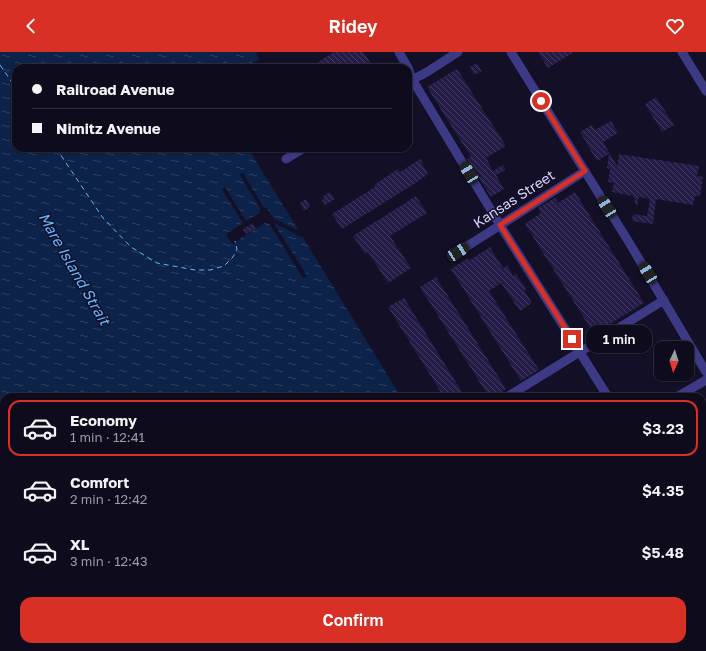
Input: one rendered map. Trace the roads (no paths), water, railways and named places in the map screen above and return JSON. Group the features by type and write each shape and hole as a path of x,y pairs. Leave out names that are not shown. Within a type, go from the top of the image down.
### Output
{"street":[{"path":"399,52 406,64"},
{"path":"412,80 458,52"},
{"path":"511,52 664,300 706,372"},
{"path":"682,52 706,91"},
{"path":"412,84 606,393"},
{"path":"286,159 297,152"},
{"name":"Kansas Street","path":"458,252 585,171"},
{"path":"513,393 664,300"},
{"path":"684,393 706,380"}],"water":[{"name":"Mare Island Strait","path":"0,52 258,52 256,53 259,60 249,64 12,64 12,152 250,152 399,393 0,393"}]}
